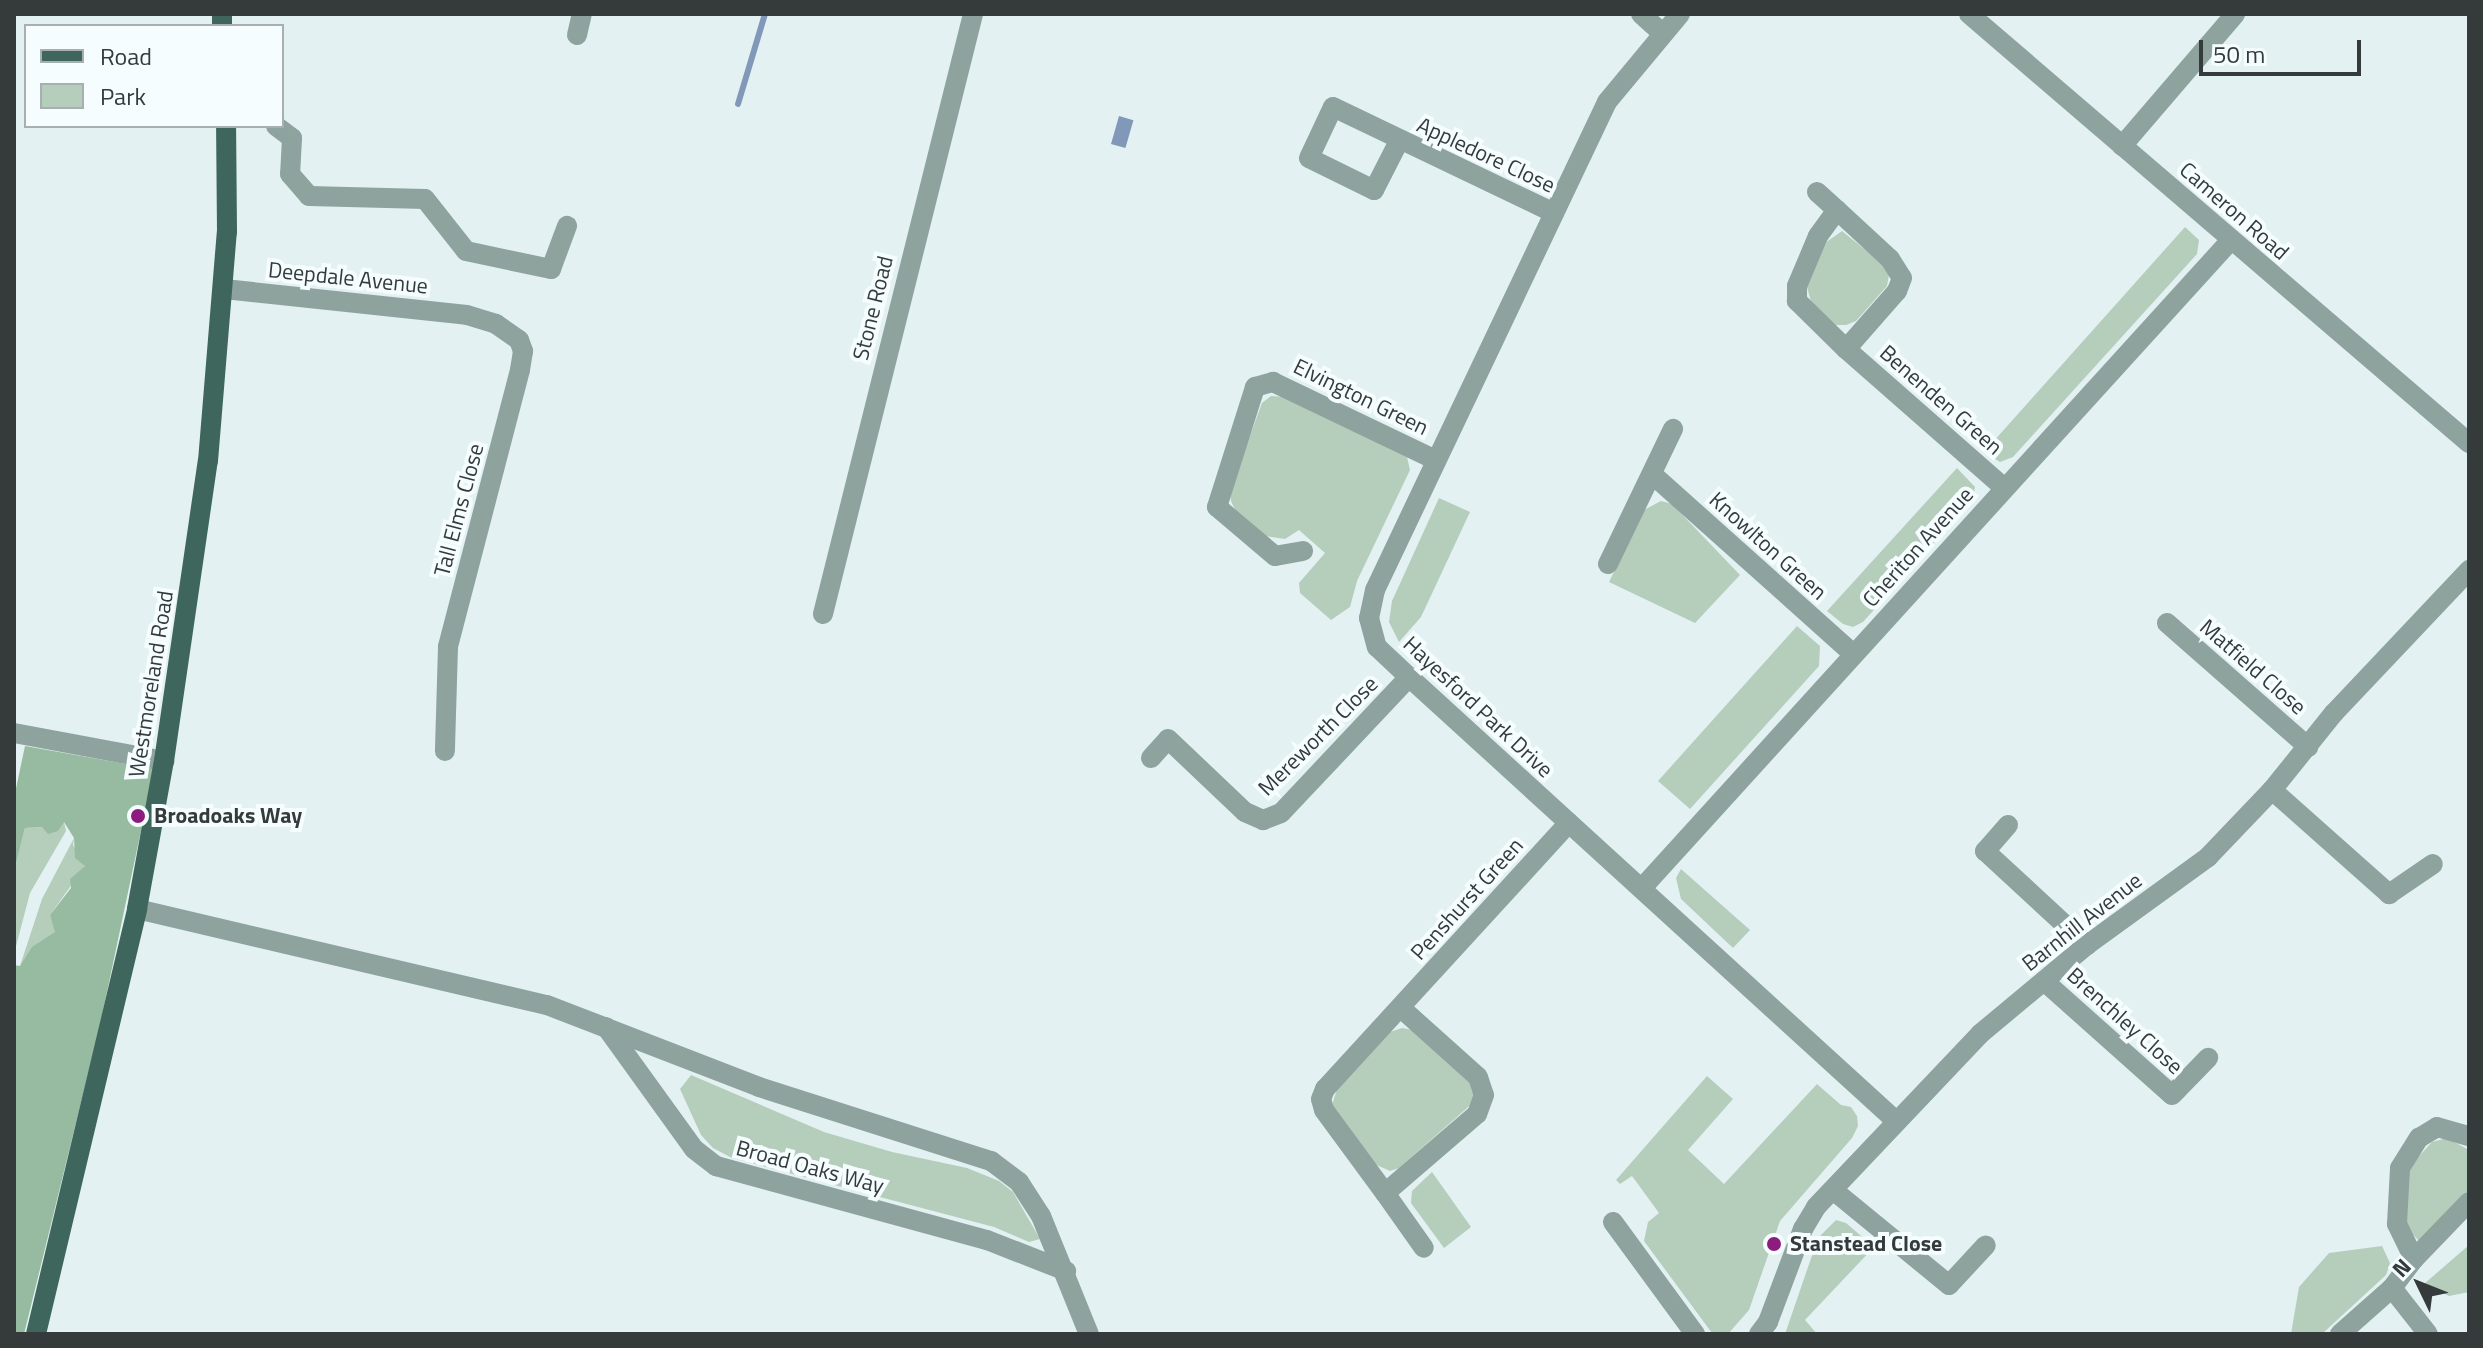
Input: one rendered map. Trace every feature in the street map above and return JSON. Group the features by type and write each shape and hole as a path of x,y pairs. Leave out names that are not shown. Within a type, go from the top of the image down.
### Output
{"main road":[{"name":"Westmoreland Road","path":"36,1334 137,909 164,761 205,482 224,289 226,128"}],"street":[{"path":"577,35 582,14"},
{"name":"Stone Road","path":"823,614 973,14"},
{"path":"1641,14 1662,33"},
{"name":"Hayesford Park Drive","path":"1680,14 1607,102 1375,590 1369,618 1377,647 1897,1122"},
{"name":"Cameron Road","path":"1969,14 2469,443"},
{"path":"2122,146 2235,14"},
{"name":"Appledore Close","path":"1399,141 1374,190 1309,158 1333,107 1554,213"},
{"path":"279,128 292,138 290,174 309,196 425,199 466,251 551,269 567,226"},
{"name":"Benenden Green","path":"1817,192 1890,259 1902,278 1897,291 1846,349"},
{"name":"Benenden Green","path":"1837,210 1818,236 1797,286 1797,301 1846,349 2004,488"},
{"name":"Cheriton Avenue","path":"1642,888 2231,240"},
{"name":"Deepdale Avenue","path":"224,289 467,315"},
{"name":"Tall Elms Close","path":"445,751 448,647 523,351 510,332 467,315"},
{"name":"Elvington Green","path":"1303,551 1275,556 1217,507 1255,387 1273,382 1436,460"},
{"path":"1608,564 1673,429"},
{"name":"Knowlton Green","path":"1652,474 1853,654"},
{"name":"Barnhill Avenue","path":"1759,1334 1768,1322 1803,1229 1833,1190 1980,1034 2087,945 2208,857 2272,790 2334,713 2469,570"},
{"name":"Matfield Close","path":"2167,623 2308,747"},
{"name":"Mereworth Close","path":"1151,758 1168,739 1245,812 1263,820 1281,813 1409,677"},
{"path":"14,733 164,761"},
{"path":"2272,790 2389,894 2433,864"},
{"name":"Penshurst Green","path":"1424,1248 1324,1110 1321,1099 1325,1089 1569,823"},
{"path":"2008,825 1985,851 2087,945"},
{"path":"137,909 547,1005 603,1024 759,1087 991,1161 1019,1182 1041,1216 1066,1271 1089,1334"},
{"name":"Brenchley Close","path":"2044,981 2172,1095 2208,1058"},
{"path":"1385,1193 1477,1114 1484,1095 1478,1077 1401,1008"},
{"name":"Broad Oaks Way","path":"603,1024 694,1149 716,1166 987,1240 1066,1271"},
{"path":"2414,1259 2397,1224 2395,1198 2400,1168 2419,1138 2437,1127 2469,1136"},
{"path":"1833,1190 1949,1285 1986,1245"},
{"path":"2340,1334 2392,1288 2414,1259 2467,1207"},
{"path":"1613,1222 1695,1334"},
{"path":"2392,1288 2428,1334"}],"green space":[{"path":"2185,227 2199,240 2197,254 2013,457 2000,462 1984,452"},
{"path":"1842,231 1884,265 1889,275 1887,286 1856,321 1836,325 1812,305 1807,287 1825,243"},
{"path":"1271,396 1286,397 1407,457 1410,470 1357,581 1350,607 1331,620 1300,593 1299,583 1325,553 1299,530 1285,539 1265,536 1236,512 1231,501 1230,490 1262,403"},
{"path":"1957,468 1975,487 1973,500 1863,622 1853,627 1843,624 1827,611"},
{"path":"1439,498 1470,512 1421,617 1399,642 1389,622 1392,601"},
{"path":"1661,501 1672,504 1740,575 1695,623 1609,582 1644,510"},
{"path":"1797,626 1820,646 1819,666 1690,809 1658,781"},
{"path":"25,746 154,769 100,1025 24,1334 14,1334 14,965 20,966 32,947 55,932 50,915 71,888 70,879 85,866 75,858 74,838 64,822 58,831 48,834 42,827 25,828 14,872 14,798"},
{"path":"64,822 66,831 30,893 14,954 14,872 25,828 43,827 46,831"},
{"path":"74,838 73,845 85,866 50,915 56,931 20,966 42,899"},
{"path":"1681,869 1750,930 1733,948 1681,899 1676,878"},
{"path":"1402,1028 1413,1030 1470,1080 1475,1101 1399,1168 1390,1171 1372,1163 1332,1105 1337,1089 1390,1032"},
{"path":"691,1075 824,1132 892,1152 967,1168 999,1181 1013,1192 1040,1239 1029,1242 994,1227 732,1158 713,1148 701,1135 680,1089"},
{"path":"1707,1076 1733,1099 1688,1150 1724,1184 1817,1084 1841,1105 1851,1107 1857,1116 1858,1126 1852,1138 1780,1221 1749,1310 1728,1334 1712,1333 1644,1241 1648,1222 1659,1213 1632,1176 1620,1184 1616,1180"},
{"path":"2447,1138 2469,1150 2469,1191 2420,1242 2406,1227 2403,1188 2413,1163 2432,1142"},
{"path":"1432,1172 1471,1227 1444,1248 1411,1203 1412,1191"},
{"path":"1836,1220 1846,1223 1874,1247 1805,1320 1817,1334 1785,1334 1818,1238"},
{"path":"2469,1245 2469,1292 2449,1296 2424,1284"},
{"path":"2382,1246 2390,1263 2386,1275 2322,1334 2291,1334 2299,1287 2329,1253"}],"water":[{"path":"1119,116 1133,120 1125,148 1111,144"}],"waterway":[{"path":"738,104 765,14"}],"place":[{"name":"Broadoaks Way","path":"138,816"},
{"name":"Stanstead Close","path":"1774,1244"}]}
